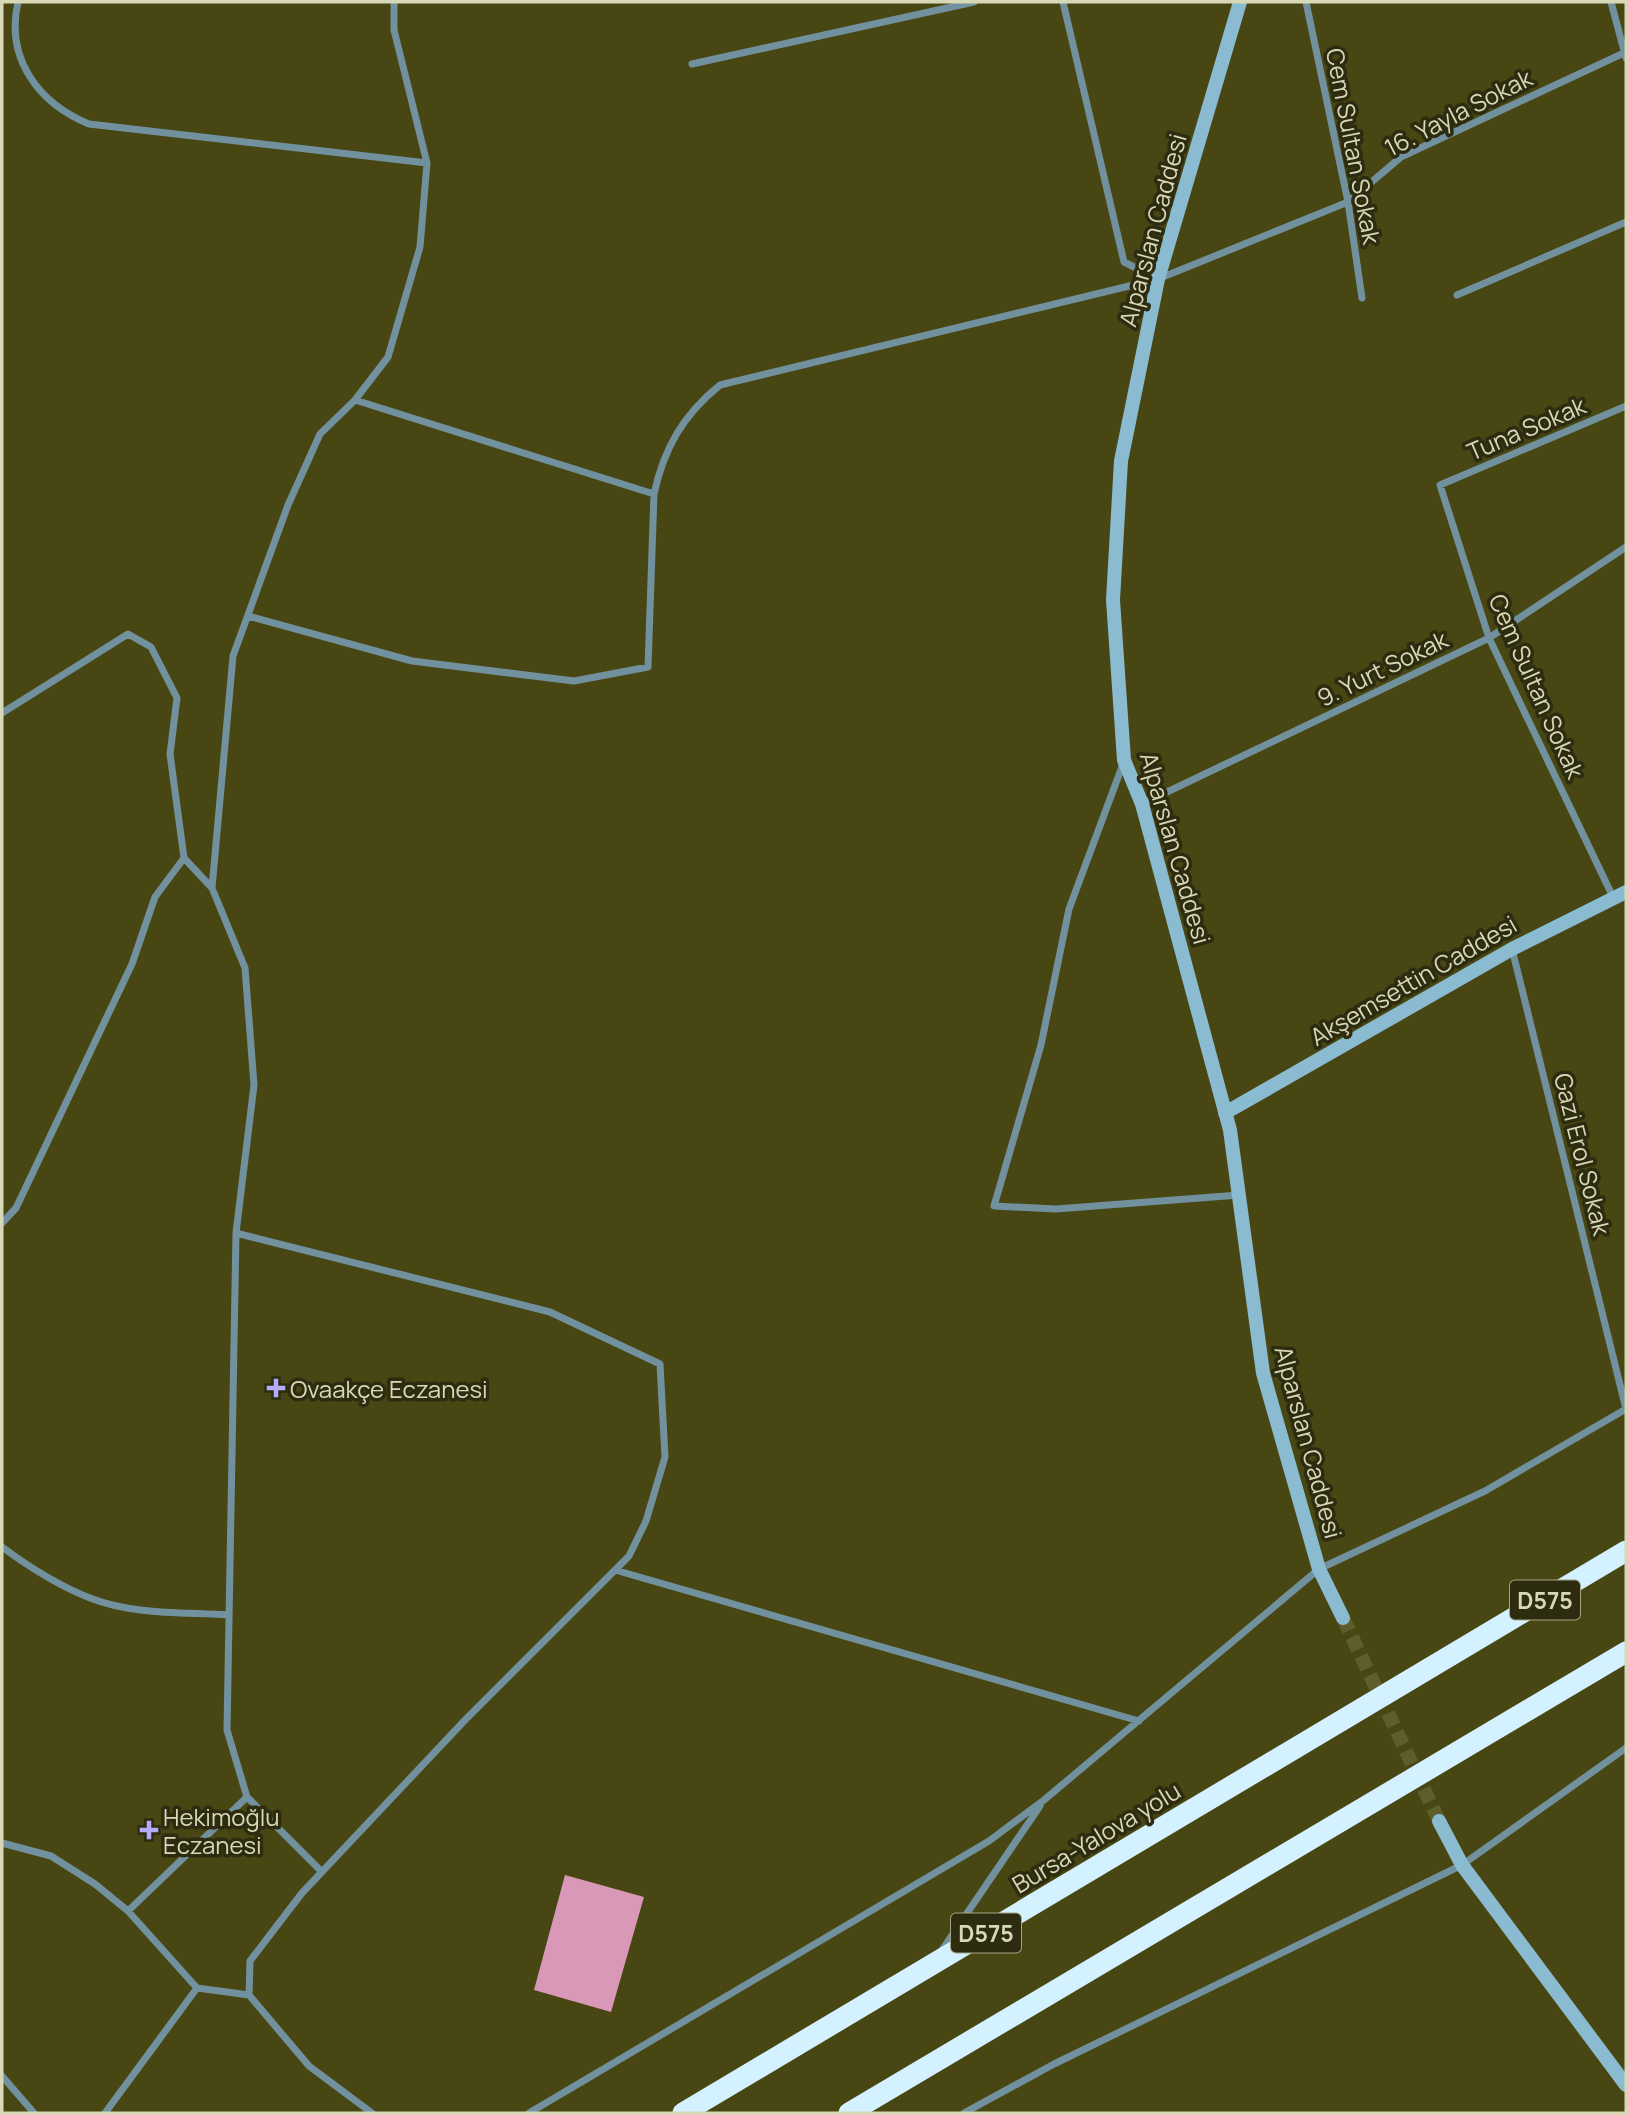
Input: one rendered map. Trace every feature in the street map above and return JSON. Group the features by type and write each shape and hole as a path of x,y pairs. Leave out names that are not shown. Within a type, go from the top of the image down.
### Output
{"highway":[{"name":"Bursa-Yalova yolu","path":"683,2113 1626,1551"},
{"path":"849,2113 1626,1652"}],"street":[{"path":"19,2 15,36 29,77 54,106 89,124 427,163"},
{"path":"212,888 233,656 288,505 320,434 355,400 388,357 420,247 427,163 394,30 394,2"},
{"path":"692,64 974,2"},
{"path":"1063,2 1124,262 1158,279"},
{"name":"Alparslan Caddesi","path":"1240,2 1158,279 1121,461 1113,600 1124,760 1142,804 1226,1113 1262,1373 1319,1570 1343,1618"},
{"name":"Cem Sultan Sokak","path":"1306,2 1348,202 1362,298"},
{"path":"1611,2 1626,55"},
{"name":"16. Yayla Sokak","path":"248,616 425,663 574,681 648,667 654,494 660,465 685,418 720,385 1158,279 1348,202 1401,157 1626,55"},
{"path":"1457,295 1626,222"},
{"path":"355,400 654,494"},
{"name":"Tuna Sokak","path":"1440,485 1626,406"},
{"name":"Cem Sultan Sokak","path":"1440,485 1489,638 1620,895"},
{"name":"9. Yurt Sokak","path":"1142,804 1489,638 1626,547"},
{"path":"2,713 128,634 151,648 177,698 170,754 184,858 212,888 244,968 253,1072 236,1233 228,1730 247,1797 322,1872"},
{"path":"1124,760 1069,909 1041,1045 994,1206 1055,1209 1239,1195"},
{"path":"2,1223 16,1208 132,964 155,897 184,858"},
{"name":"Akşemsettin Caddesi","path":"1226,1113 1512,949 1620,895"},
{"name":"Gazi Erol Sokak","path":"1512,949 1626,1409"},
{"path":"236,1233 550,1312 660,1364 665,1457 646,1521 629,1556 466,1719 322,1872 250,1961 249,1995 309,2066 372,2113"},
{"path":"529,2113 989,1841 1044,1800 1319,1570 1485,1491 1626,1409"},
{"path":"2,1548 25,1564 92,1599 143,1610 229,1615"},
{"path":"615,1570 1139,1721"},
{"path":"964,2113 1054,2064 1462,1865 1626,1748"},
{"path":"128,1911 247,1797"},
{"path":"932,1965 1044,1800"},
{"path":"1439,1821 1462,1865 1626,2085"},
{"path":"2,1843 51,1856 128,1911 197,1988 249,1995"},
{"path":"105,2113 197,1988"},
{"path":"2,2076 34,2113"}],"building":[{"path":"565,1875 644,1897 611,2012 534,1990"}],"tunnel":[{"path":"1343,1618 1439,1821"}],"place":[{"name":"Ovaakçe Eczanesi","path":"276,1388"},
{"name":"Hekimoğlu Eczanesi","path":"149,1830"}]}
